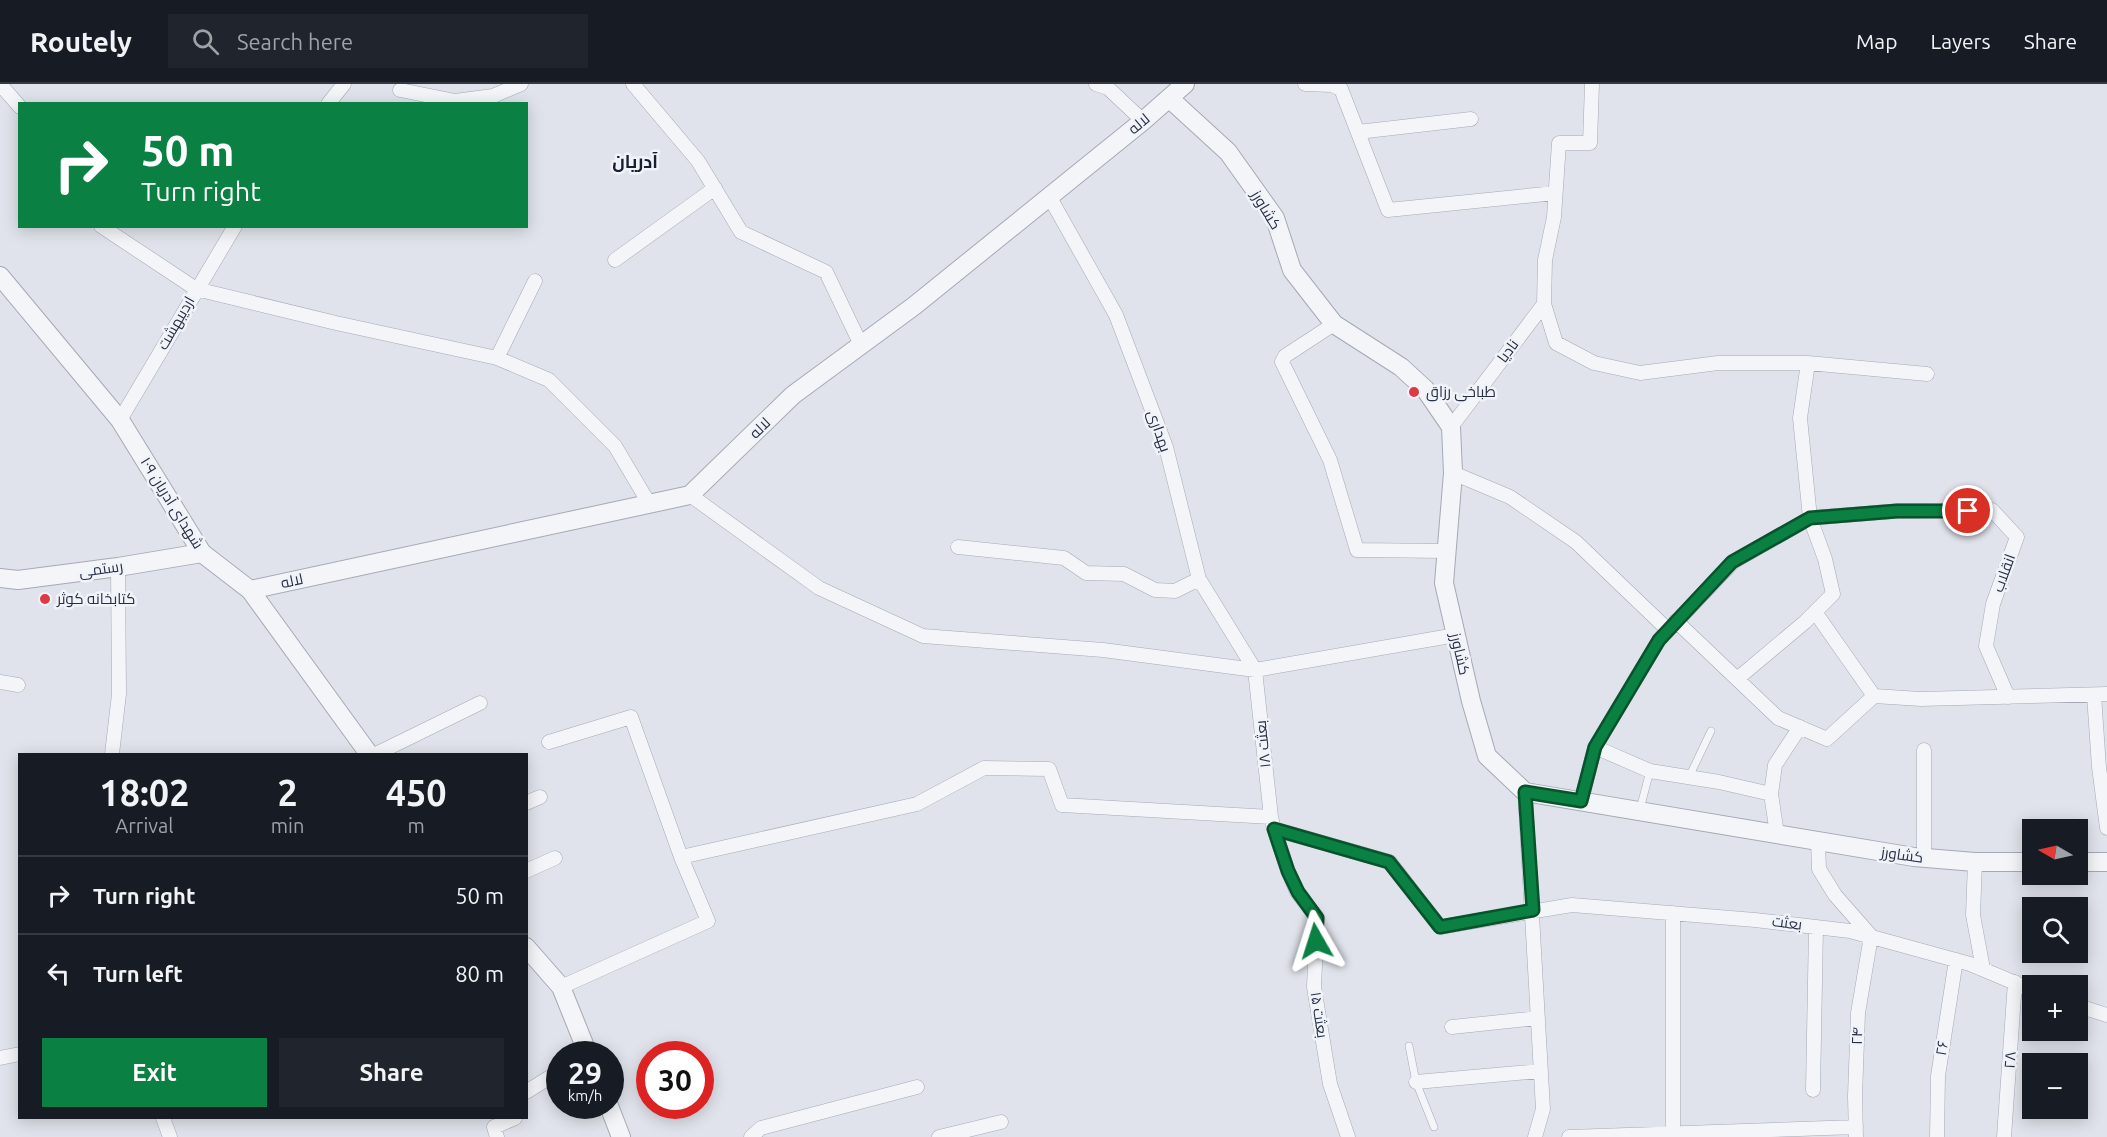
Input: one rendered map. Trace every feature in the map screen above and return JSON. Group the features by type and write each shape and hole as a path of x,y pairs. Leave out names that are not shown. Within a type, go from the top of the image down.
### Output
{"street":[{"path":"0,84 18,106"},
{"path":"330,102 344,84"},
{"path":"400,90 455,100 493,96 521,84"},
{"path":"633,84 699,161 741,232 826,272 861,345"},
{"path":"1096,84 1108,88 1143,121"},
{"name":"لاله","path":"250,590 690,495 793,395 914,306 1143,121 1185,84"},
{"path":"1305,84 1332,85 1341,89 1388,210 1555,193"},
{"path":"1592,84 1590,143 1559,143 1554,218 1545,260 1544,304 1556,343 1594,363 1640,373 1718,363 1808,363 1928,374"},
{"name":"کشاورز","path":"1169,98 1228,152 1275,218 1292,270 1334,324 1401,367 1425,389 1450,427 1453,472 1444,583 1471,701 1487,756 1525,792 1924,858 1975,862 2022,862"},
{"path":"1358,132 1471,119"},
{"path":"615,260 715,188"},
{"name":"بهداری","path":"1048,196 1116,315 1166,447 1199,579 1255,670"},
{"path":"104,228 196,289 336,323 497,358 549,380 615,446 650,505"},
{"name":"اردیبهشت","path":"120,420 234,228"},
{"name":"شهدای آدریان ۱۰۹","path":"0,276 120,420 202,552 250,590 368,753"},
{"path":"497,358 535,281"},
{"name":"نادیا","path":"1450,427 1544,304"},
{"path":"1334,324 1285,356 1282,362 1330,460 1357,550 1446,551"},
{"path":"1737,679 1833,594 1825,559 1810,518 1800,418 1808,363"},
{"path":"1453,472 1509,496 1576,543 1737,679 1778,718 1827,739 1874,696 1921,699 2100,695 2099,766 2107,828"},
{"path":"690,495 819,588 923,636 1103,650 1255,670 1456,635"},
{"name":"انقلاب","path":"1581,801 1595,747 1659,640 1732,562 1810,518 1897,511 1992,510 2017,537 1993,604 1986,646 2008,697"},
{"path":"958,547 1064,558 1086,573 1124,574 1155,590 1175,591 1199,579"},
{"name":"رستمی","path":"0,578 18,580 118,567 202,552"},
{"path":"112,753 119,693 118,567"},
{"path":"1815,612 1874,696"},
{"name":"بعثت ۱۸","path":"1255,670 1273,823"},
{"path":"0,682 18,685"},
{"path":"378,753 480,703"},
{"path":"549,742 631,717 681,857 708,921 561,987"},
{"path":"1777,834 1772,794 1775,765 1800,727"},
{"path":"1595,747 1650,771 1772,794"},
{"path":"1924,750 1924,858"},
{"path":"681,857 917,804 984,768 1049,769 1062,804 1273,823"},
{"path":"1525,792 1543,1109 1535,1137"},
{"path":"528,802 540,797"},
{"name":"بعثت","path":"1273,823 1389,862 1440,927 1572,905 1816,927 1850,931 1956,960 2022,985"},
{"name":"بعثت ۱۵","path":"1273,823 1293,882 1317,918 1314,987 1330,1084 1348,1137"},
{"path":"1818,841 1819,869 1835,895 1871,936"},
{"path":"528,870 555,858"},
{"path":"1975,862 1973,915 1983,969"},
{"path":"2088,862 2107,862"},
{"path":"1673,913 1673,1134"},
{"path":"1813,1090 1816,927"},
{"name":"۲۴","path":"1856,1132 1854,1096 1858,1013 1871,936"},
{"path":"528,949 561,987 583,1041"},
{"name":"۲۶","path":"1936,1137 1938,1076 1956,960"},
{"name":"۲۸","path":"2004,1137 2015,982"},
{"path":"2088,1009 2107,1015"},
{"path":"1452,1027 1538,1018"},
{"path":"0,1058 18,1054"},
{"path":"1416,1082 1541,1071"},
{"path":"528,1091 546,1080"},
{"path":"752,1137 761,1128 917,1087"},
{"path":"163,1119 170,1137"},
{"path":"497,1137 494,1127 513,1119"},
{"path":"614,1119 621,1137"},
{"path":"939,1137 1001,1122"},
{"path":"1569,1137 1856,1132"}],"lane":[{"path":"1689,777 1711,731"},
{"path":"1639,811 1650,771"},
{"path":"1409,1046 1416,1082 1434,1127"}],"place":[{"name":"طباخی رزاق","path":"1414,392"},
{"name":"کتابخانه کوثر","path":"45,599"}],"district":[{"name":"آدریان","path":"635,162"}],"route":[{"path":"1316,941 1317,918 1298,892 1288,871 1274,829 1389,862 1440,927 1533,910 1525,792 1581,801 1595,747 1659,640 1732,562 1810,518 1897,511 1968,511"}]}
